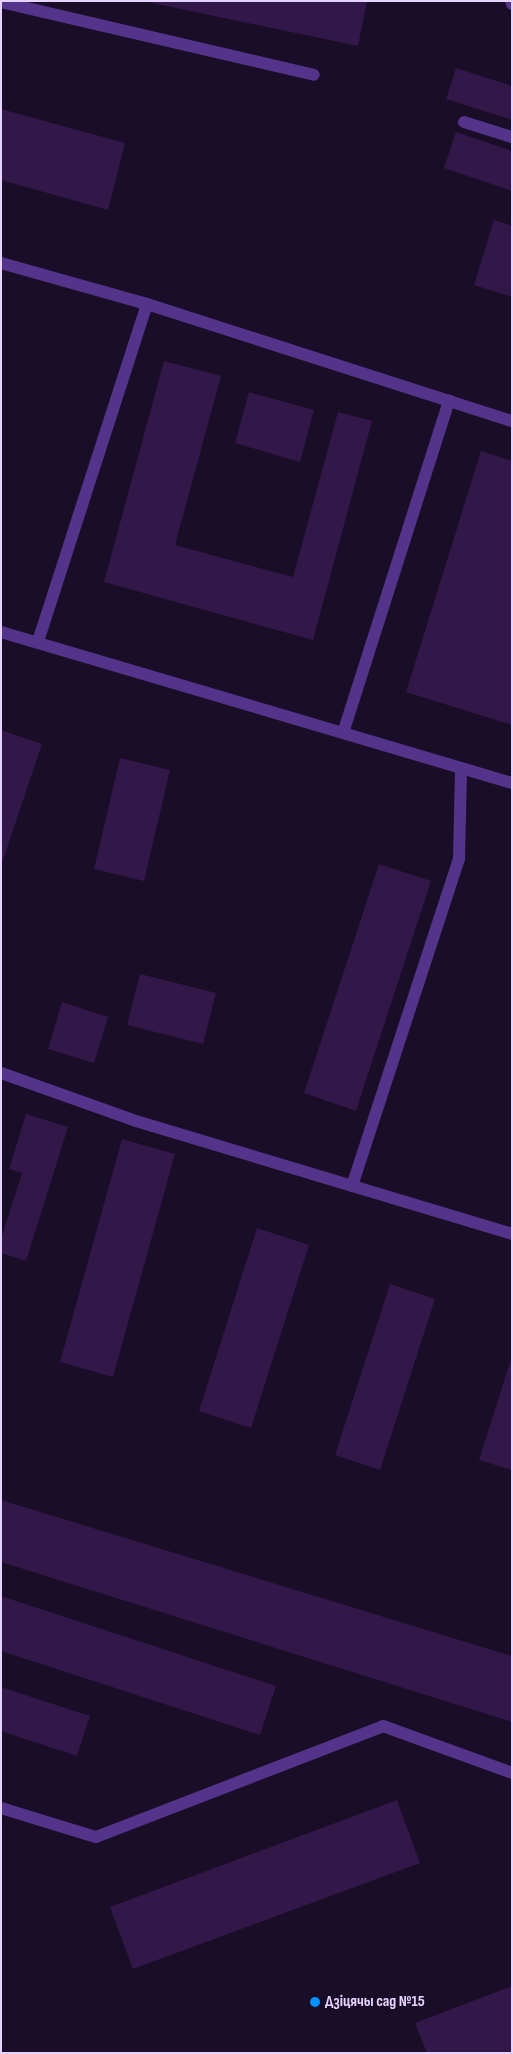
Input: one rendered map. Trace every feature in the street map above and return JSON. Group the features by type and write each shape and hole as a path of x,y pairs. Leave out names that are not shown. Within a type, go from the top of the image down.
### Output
{"lane":[{"path":"1,2 314,75"},
{"path":"464,122 512,138"},
{"path":"1,263 147,304 512,421"},
{"path":"38,642 147,304"},
{"path":"343,733 449,401"},
{"path":"1,632 512,784"},
{"path":"352,1186 459,858 461,768"},
{"path":"1,1073 136,1122 512,1234"},
{"path":"1,1808 96,1837 383,1726 512,1773"}],"building":[{"path":"143,1 367,1 358,46"},
{"path":"456,68 512,86 512,120 446,99"},
{"path":"1,109 125,143 108,210 1,180"},
{"path":"456,132 512,151 512,191 444,168"},
{"path":"494,220 512,226 512,297 474,285"},
{"path":"164,361 221,376 175,545 293,577 338,412 372,421 313,640 104,582"},
{"path":"249,392 314,410 300,462 235,443"},
{"path":"481,451 512,461 512,725 406,692"},
{"path":"1,730 42,744 2,863 1,863"},
{"path":"120,758 170,770 144,881 94,869"},
{"path":"379,864 431,881 356,1111 304,1093"},
{"path":"140,974 216,993 203,1044 127,1025"},
{"path":"62,1002 108,1017 94,1063 48,1049"},
{"path":"26,1114 68,1127 26,1261 1,1253 1,1239 22,1173 9,1169"},
{"path":"122,1139 175,1154 113,1377 60,1362"},
{"path":"257,1228 309,1245 251,1428 199,1411"},
{"path":"390,1284 435,1299 380,1470 335,1455"},
{"path":"512,1359 512,1470 479,1460"},
{"path":"1,1500 512,1656 512,1722 1,1562"},
{"path":"1,1596 276,1686 260,1735 1,1651"},
{"path":"1,1687 90,1716 77,1756 1,1731"},
{"path":"397,1800 420,1863 133,1969 110,1907"},
{"path":"512,1986 512,2053 427,2053 415,2023"}],"place":[{"name":"Дзіцячы сад №15","path":"315,2002"}]}
